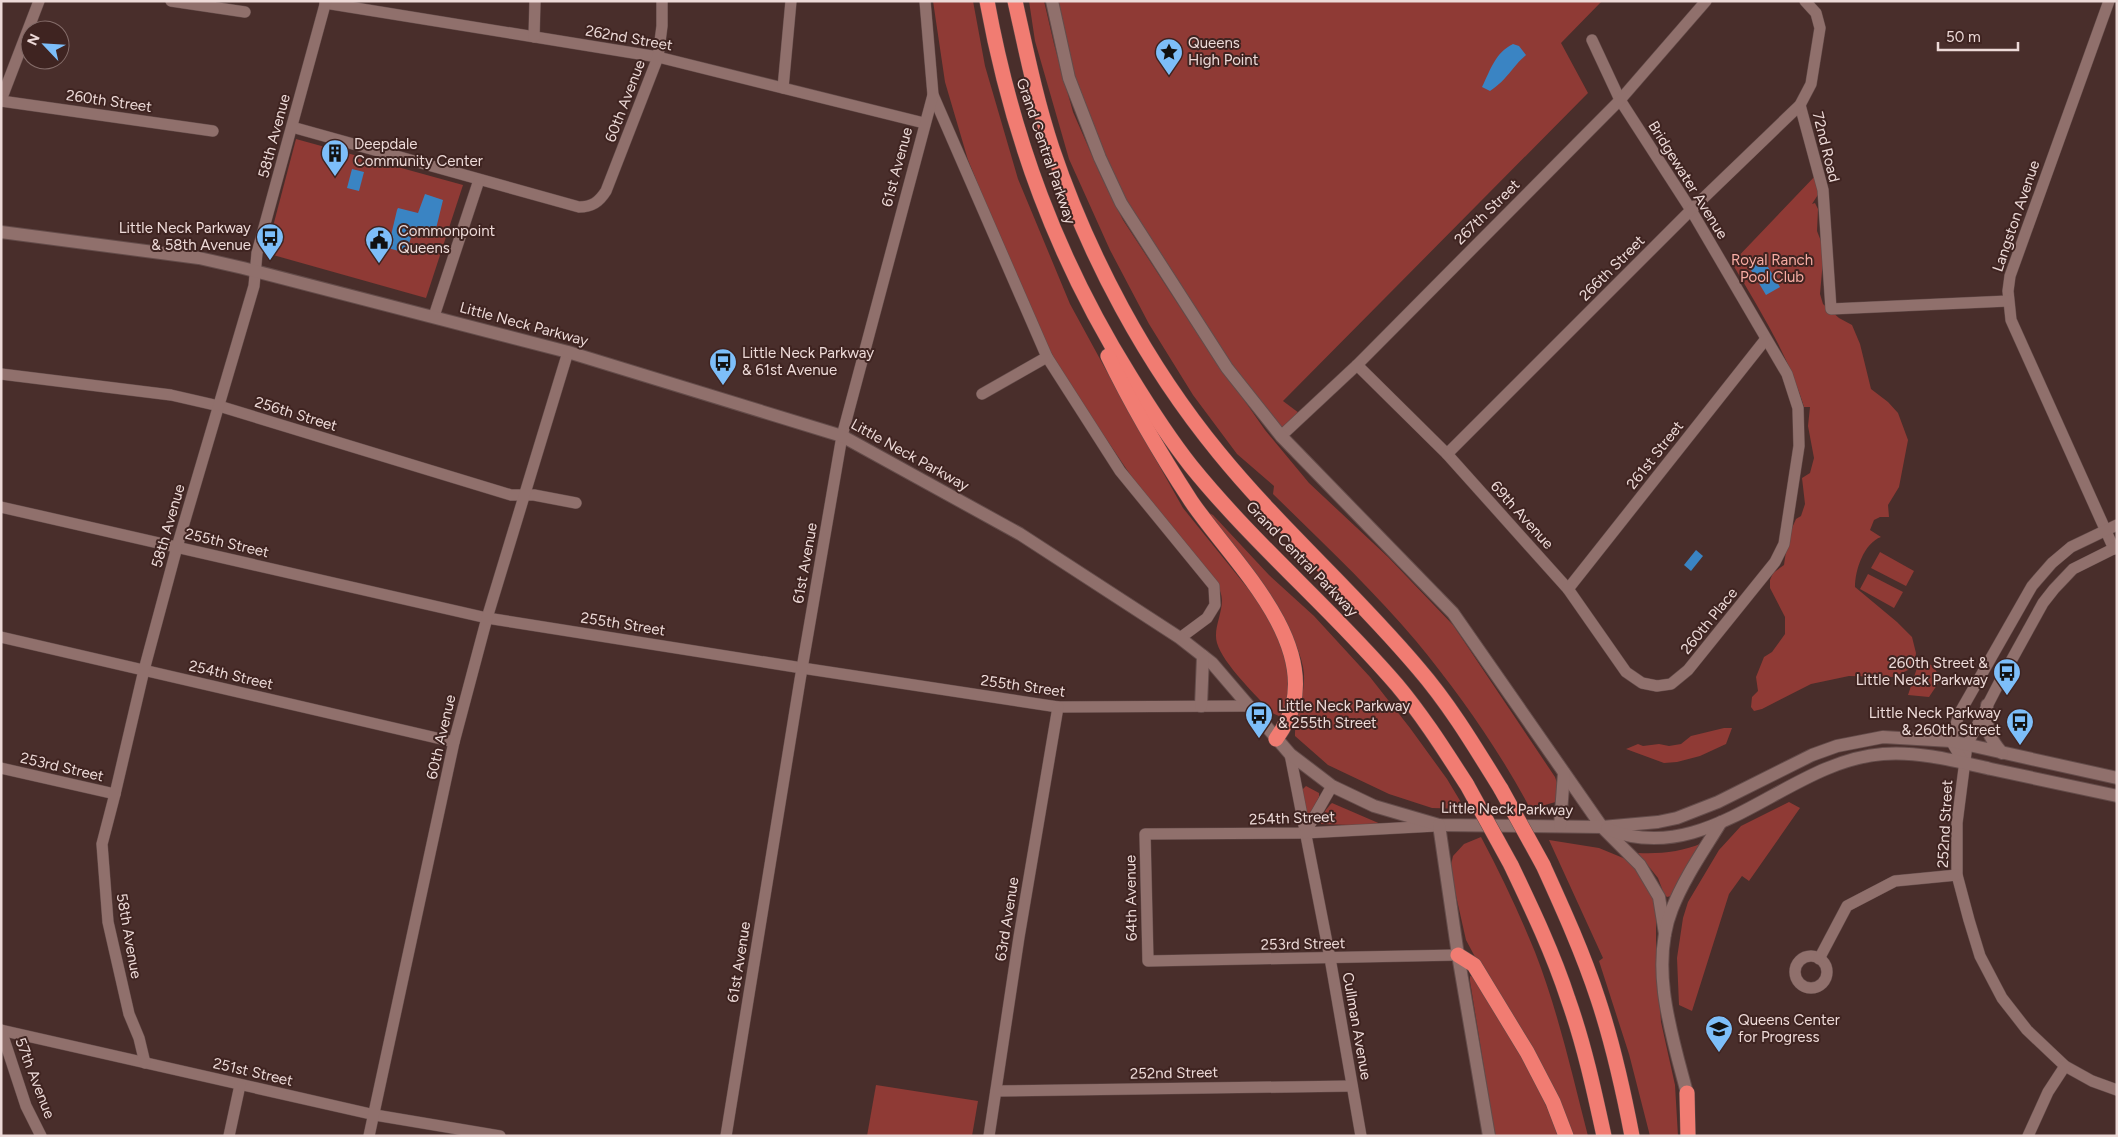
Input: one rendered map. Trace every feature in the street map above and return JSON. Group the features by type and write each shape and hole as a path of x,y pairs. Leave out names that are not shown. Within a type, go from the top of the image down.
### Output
{"highway":[{"name":"Grand Central Parkway","path":"987,1 997,58 1017,131 1042,203 1072,272 1106,338 1146,403 1191,465 1240,522 1347,630 1398,686 1435,736 1467,785 1511,865 1542,931 1568,999 1590,1073 1604,1136"},
{"name":"Grand Central Parkway","path":"1016,1 1032,73 1052,147 1079,219 1111,287 1180,402 1225,460 1262,504 1369,613 1420,670 1464,730 1501,789 1542,864 1571,927 1598,998 1619,1071 1632,1136"},
{"path":"1072,272 1094,329 1122,385 1153,440 1192,502 1272,610 1286,634 1293,658 1296,684 1293,706 1285,726 1276,739"},
{"path":"1458,954 1474,965 1527,1052 1554,1102 1566,1136"},
{"path":"1687,1093 1688,1136"}],"main road":[{"path":"1052,1 1069,78 1100,158 1121,203 1227,368 1282,436 1452,613 1602,827 1640,865 1659,897 1665,934"},
{"name":"Little Neck Parkway","path":"1,232 198,258 255,271 568,352 842,436 1020,534 1180,638 1212,663 1290,754 1332,786 1374,806 1439,826 1602,827 1625,823 1658,822 1678,818 1718,802 1812,755 1837,746 1883,737 1951,741 2117,778"},
{"path":"1201,706 1202,656"},
{"path":"1987,705 1986,728 1991,740 2002,753"},
{"name":"Little Neck Parkway","path":"1602,827 1619,833 1651,839 1678,837 1721,822 1823,771 1856,759 1882,754 1907,754 1964,763 2117,796"},
{"path":"1560,826 1564,774"},
{"path":"1694,1136 1687,1093 1671,1030 1662,963 1665,934 1671,911 1721,822"},
{"path":"1439,826 1458,954 1489,1136"}],"street":[{"path":"1,100 39,1"},
{"path":"171,1 245,12"},
{"path":"534,37 535,1"},
{"name":"60th Avenue","path":"479,180 580,207 594,204 601,199 606,191 658,57 662,26 662,1"},
{"path":"783,88 790,1"},
{"name":"61st Avenue","path":"726,1136 802,668 842,436 933,95 925,1"},
{"name":"267th Street","path":"1282,436 1357,365 1620,100 1706,1"},
{"name":"72nd Road","path":"1805,1 1816,13 1820,28 1811,84 1800,106 1823,190 1831,309 2008,302"},
{"name":"Langston Avenue","path":"2109,1 2010,276 2008,302 2011,320 2112,527 2115,548"},
{"name":"262nd Street","path":"325,2 658,57 924,123"},
{"name":"58th Avenue","path":"145,1063 139,1038 129,1014 108,922 102,844 176,547 254,286 257,253 325,2"},
{"name":"Bridgewater Avenue","path":"1592,40 1620,100 1690,210 1765,340 1788,374 1798,408 1799,446 1784,544 1775,562"},
{"path":"933,95 1047,357 1120,471 1214,586 1215,605 1207,618 1180,638"},
{"name":"260th Street","path":"1,100 213,131"},
{"name":"266th Street","path":"1447,454 1690,210 1800,106"},
{"path":"292,127 479,180 434,316"},
{"name":"261st Street","path":"1568,589 1765,340"},
{"name":"60th Avenue","path":"369,1136 454,742 487,618 568,352"},
{"path":"982,394 1047,357"},
{"name":"69th Avenue","path":"1357,365 1447,454 1568,589 1626,672 1642,683 1658,686"},
{"name":"256th Street","path":"1,374 171,395 219,406 511,494 534,495 576,504"},
{"name":"255th Street","path":"1,507 487,618 1058,708 1248,706"},
{"path":"1964,763 1951,741 1959,714 2032,586 2052,563 2071,547 2112,527"},
{"path":"1964,763 1967,745 2043,603 2073,569 2115,548"},
{"name":"260th Place","path":"1658,686 1671,684 1688,670 1775,562"},
{"name":"254th Street","path":"1,637 454,742"},
{"name":"63rd Avenue","path":"989,1136 1019,937 1058,708"},
{"name":"Cullman Avenue","path":"1290,754 1330,958 1361,1136"},
{"name":"252nd Street","path":"1964,763 1957,823 1957,875 1980,956 2002,998 2027,1030 2064,1066 2092,1081 2117,1090"},
{"name":"253rd Street","path":"1,768 115,794"},
{"path":"1305,833 1332,786"},
{"name":"254th Street","path":"1144,834 1305,833 1439,826"},
{"name":"64th Avenue","path":"1144,834 1148,961"},
{"path":"1819,959 1847,906 1895,881 1957,875"},
{"name":"253rd Street","path":"1148,961 1458,954"},
{"name":"251st Street","path":"1,1030 375,1115 500,1136"},
{"name":"57th Avenue","path":"1,1030 26,1106 41,1136"},
{"path":"2028,1136 2048,1092 2064,1066"},
{"path":"229,1136 240,1085"},
{"name":"252nd Street","path":"996,1091 1352,1086"}],"green space":[{"path":"933,1 973,1 985,66 1018,179 1070,304 1183,508 1275,622 1291,678 1286,712 1279,716 1272,713 1250,689 1233,670 1220,651 1216,630 1222,597 1213,577 1148,501 1069,384 1038,332 968,160 945,82"},
{"path":"1029,1 1044,1 1073,112 1123,220 1191,324 1265,430 1309,483 1388,557 1453,625 1555,777 1559,789 1559,801 1545,805 1547,810 1531,810 1478,722 1416,641 1364,584 1273,494 1274,486 1237,454 1193,395 1149,324 1110,250 1069,159 1035,41"},
{"path":"1052,1 1602,1 1561,43 1588,93 1283,401 1303,416 1281,436 1147,246 1069,78"},
{"path":"296,139 463,185 426,298 266,253"},
{"name":"Royal Ranch Pool Club","path":"1817,174 1821,190 1812,204 1815,203 1818,209 1817,231 1824,249 1820,294 1823,304 1839,318 1852,325 1860,344 1871,389 1888,402 1898,413 1908,440 1899,487 1888,505 1889,517 1880,517 1874,520 1870,530 1881,537 1875,540 1865,551 1859,565 1855,587 1912,637 1916,653 1915,661 1910,669 1894,677 1849,676 1811,684 1762,709 1754,711 1751,707 1752,697 1758,691 1756,677 1764,657 1772,652 1785,634 1785,617 1770,588 1770,580 1773,573 1784,565 1788,537 1796,519 1801,516 1805,504 1802,478 1810,473 1814,458 1808,426 1810,407 1804,407 1782,351 1732,263"},
{"path":"1205,511 1213,515 1269,575 1314,616 1370,677 1447,779 1465,809 1432,808 1389,794 1328,765 1295,736 1295,727 1304,685 1303,667 1297,648 1288,627 1262,586"},
{"path":"1880,552 1914,571 1906,586 1871,568"},
{"path":"1868,574 1903,592 1894,608 1860,589"},
{"path":"1920,659 1933,666 1941,679 1929,697 1908,695"},
{"path":"1724,728 1732,728 1726,744 1700,756 1677,762 1664,763 1626,749 1638,744 1643,746 1659,744 1669,746 1681,744 1691,736"},
{"path":"1306,786 1319,793 1319,797 1307,819 1301,795"},
{"path":"1789,802 1800,808 1749,881 1742,876 1729,894 1692,1011 1679,1005 1677,958 1683,918 1688,902 1719,850 1741,826"},
{"path":"1332,803 1383,825 1321,824 1324,813"},
{"path":"1481,837 1516,908 1543,974 1564,1043 1588,1136 1571,1136 1466,940 1450,869 1453,856 1464,844"},
{"path":"1549,840 1599,848 1628,860 1642,876 1656,902 1656,945 1661,1022 1675,1085 1678,1136 1650,1136 1629,1054 1599,961 1603,958"},
{"path":"1702,843 1671,896 1667,897 1658,878 1638,853 1671,852"},
{"path":"1470,976 1474,977 1531,1074 1558,1136 1495,1136"},
{"path":"876,1085 978,1101 972,1136 867,1136"}],"water":[{"path":"1513,44 1519,46 1526,55 1490,91 1482,87 1498,57"},
{"path":"352,169 364,172 359,191 347,188"},
{"path":"425,194 443,200 434,237 412,234 406,253 388,248 398,208 418,213"},
{"path":"1762,257 1780,287 1766,295 1748,265"},
{"path":"1696,550 1703,556 1691,571 1684,565"}],"place":[{"name":"Queens High Point","path":"1169,76"},
{"name":"Deepdale Community Center","path":"335,177"},
{"name":"Little Neck Parkway & 58th Avenue","path":"270,261"},
{"name":"Commonpoint Queens","path":"379,264"},
{"name":"Little Neck Parkway & 61st Avenue","path":"723,386"},
{"name":"260th Street & Little Neck Parkway","path":"2007,696"},
{"name":"Little Neck Parkway & 255th Street","path":"1259,739"},
{"name":"Little Neck Parkway & 260th Street","path":"2020,746"},
{"name":"Queens Center for Progress","path":"1719,1053"}]}
